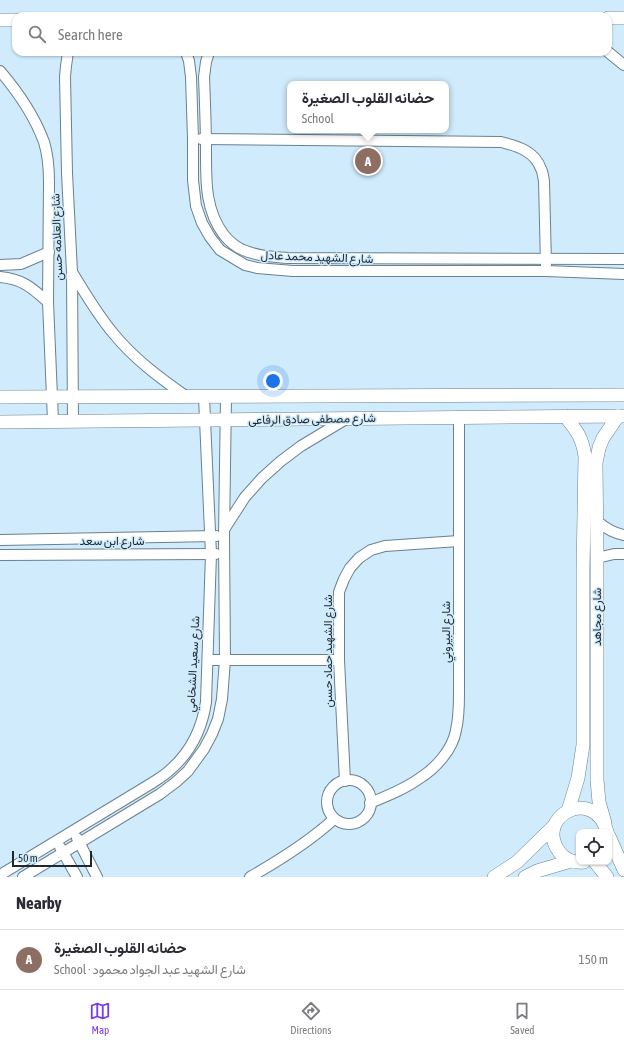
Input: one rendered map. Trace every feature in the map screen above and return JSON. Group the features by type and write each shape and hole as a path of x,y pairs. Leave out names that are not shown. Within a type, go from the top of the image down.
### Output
{"street":[{"path":"612,18 624,18"},
{"path":"0,20 12,20"},
{"path":"612,55 624,65"},
{"name":"شارع العلامه حسن","path":"67,56 65,77 67,173 72,272 73,421"},
{"name":"شارع الشهيد محمد عادل","path":"187,56 191,77 193,180 196,206 202,223 220,250 245,265 257,268 293,271 546,271 624,274"},
{"name":"شارع الشهيد محمد عادل","path":"208,56 204,77 206,184 215,222 229,241 242,250 276,257 624,259"},
{"name":"شارع العلامه حسن","path":"0,71 29,110 44,143 48,163 48,302 54,421"},
{"path":"193,139 501,142 514,145 524,149 535,158 541,168 544,181 546,271"},
{"path":"0,265 21,264 48,252"},
{"path":"382,258 382,271"},
{"path":"72,272 96,311 113,334 148,368 187,397"},
{"path":"0,277 11,278 24,283 48,302"},
{"name":"شارع مصطفى صادق الرفاعى","path":"0,397 624,395"},
{"name":"شارع سعيد الشخامي","path":"0,875 170,771 180,761 193,743 200,729 206,702 211,554 204,397"},
{"path":"22,877 160,794 176,782 188,771 204,749 218,720 223,692 225,660 224,532 226,397"},
{"name":"شارع مجاهد","path":"566,416 580,437 585,456 583,571 583,745 578,778 568,811"},
{"name":"شارع مصطفى صادق الرفاعى","path":"0,422 621,416"},
{"name":"شارع مجاهد","path":"607,829 599,802 597,780 596,463 603,438 621,416"},
{"name":"شارع البيروني","path":"370,803 391,794 420,778 436,764 451,746 456,731 459,693 459,417"},
{"path":"224,532 245,497 276,465 301,446 347,418"},
{"path":"597,521 606,529 624,535"},
{"name":"شارع ابن سعد","path":"0,540 210,536 224,532"},
{"path":"15,540 15,554"},
{"name":"شارع الشهيد حماد حسن","path":"345,781 339,660 340,592 344,579 350,568 359,558 371,550 385,546 459,541"},
{"name":"شارع ابن سعد","path":"0,555 225,554"},
{"path":"583,571 597,565 614,554 624,554"},
{"path":"208,660 339,660"},
{"path":"345,781 361,784 368,792 370,803 370,808 364,818 355,823 349,824 344,824 334,819 328,810 327,805 328,794 335,785 345,781"},
{"path":"494,877 516,862 554,826 562,815 568,811 578,808 589,809 598,815 606,829"},
{"path":"250,877 309,841 334,819"},
{"path":"554,826 553,837 555,847 562,855 571,861"},
{"path":"73,831 97,877"},
{"path":"57,841 77,877"},
{"path":"612,843 624,870"},
{"path":"525,877 537,871 571,861 576,862"},
{"path":"597,865 607,877"}],"place":[{"name":"حضانه القلوب الصغيرة","path":"368,161"}]}
